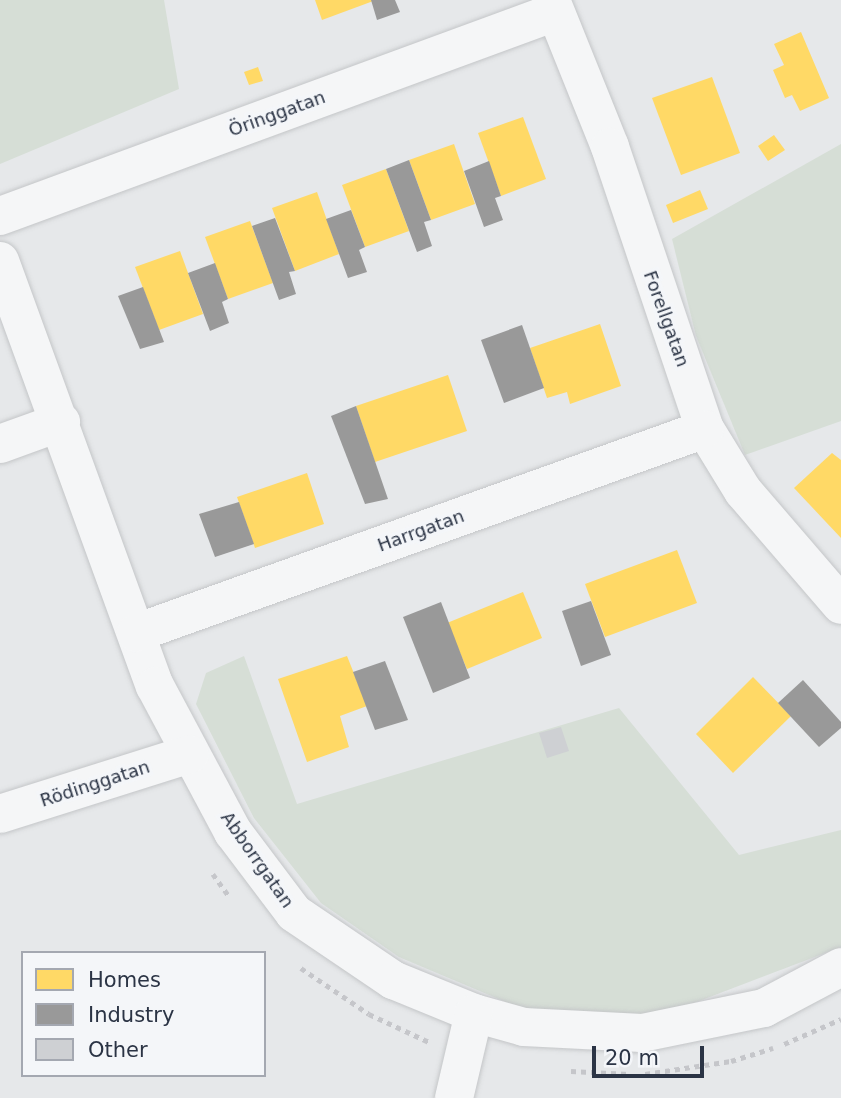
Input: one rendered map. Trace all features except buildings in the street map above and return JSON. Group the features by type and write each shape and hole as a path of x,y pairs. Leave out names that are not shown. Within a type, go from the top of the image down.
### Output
{"street":[{"name":"Öringgatan","path":"0,216 553,6"},
{"name":"Forellgatan","path":"553,6 610,147 705,429 743,491 841,605"},
{"name":"Abborrgatan","path":"0,261 61,422 155,686 233,832 294,913 393,980 474,1013 524,1027 642,1033 764,1008 841,968"},
{"path":"0,444 61,422"},
{"name":"Harrgatan","path":"136,633 705,429"},
{"name":"Rödinggatan","path":"0,814 190,754"},
{"path":"454,1098 474,1013"}],"shaded area":[{"path":"0,0 164,0 179,89 0,164"},
{"path":"841,144 841,421 745,455 696,336 672,239"},
{"path":"244,656 297,804 619,708 739,855 841,830 841,947 652,1019 520,1008 399,957 321,903 254,818 196,704 206,673"}]}
